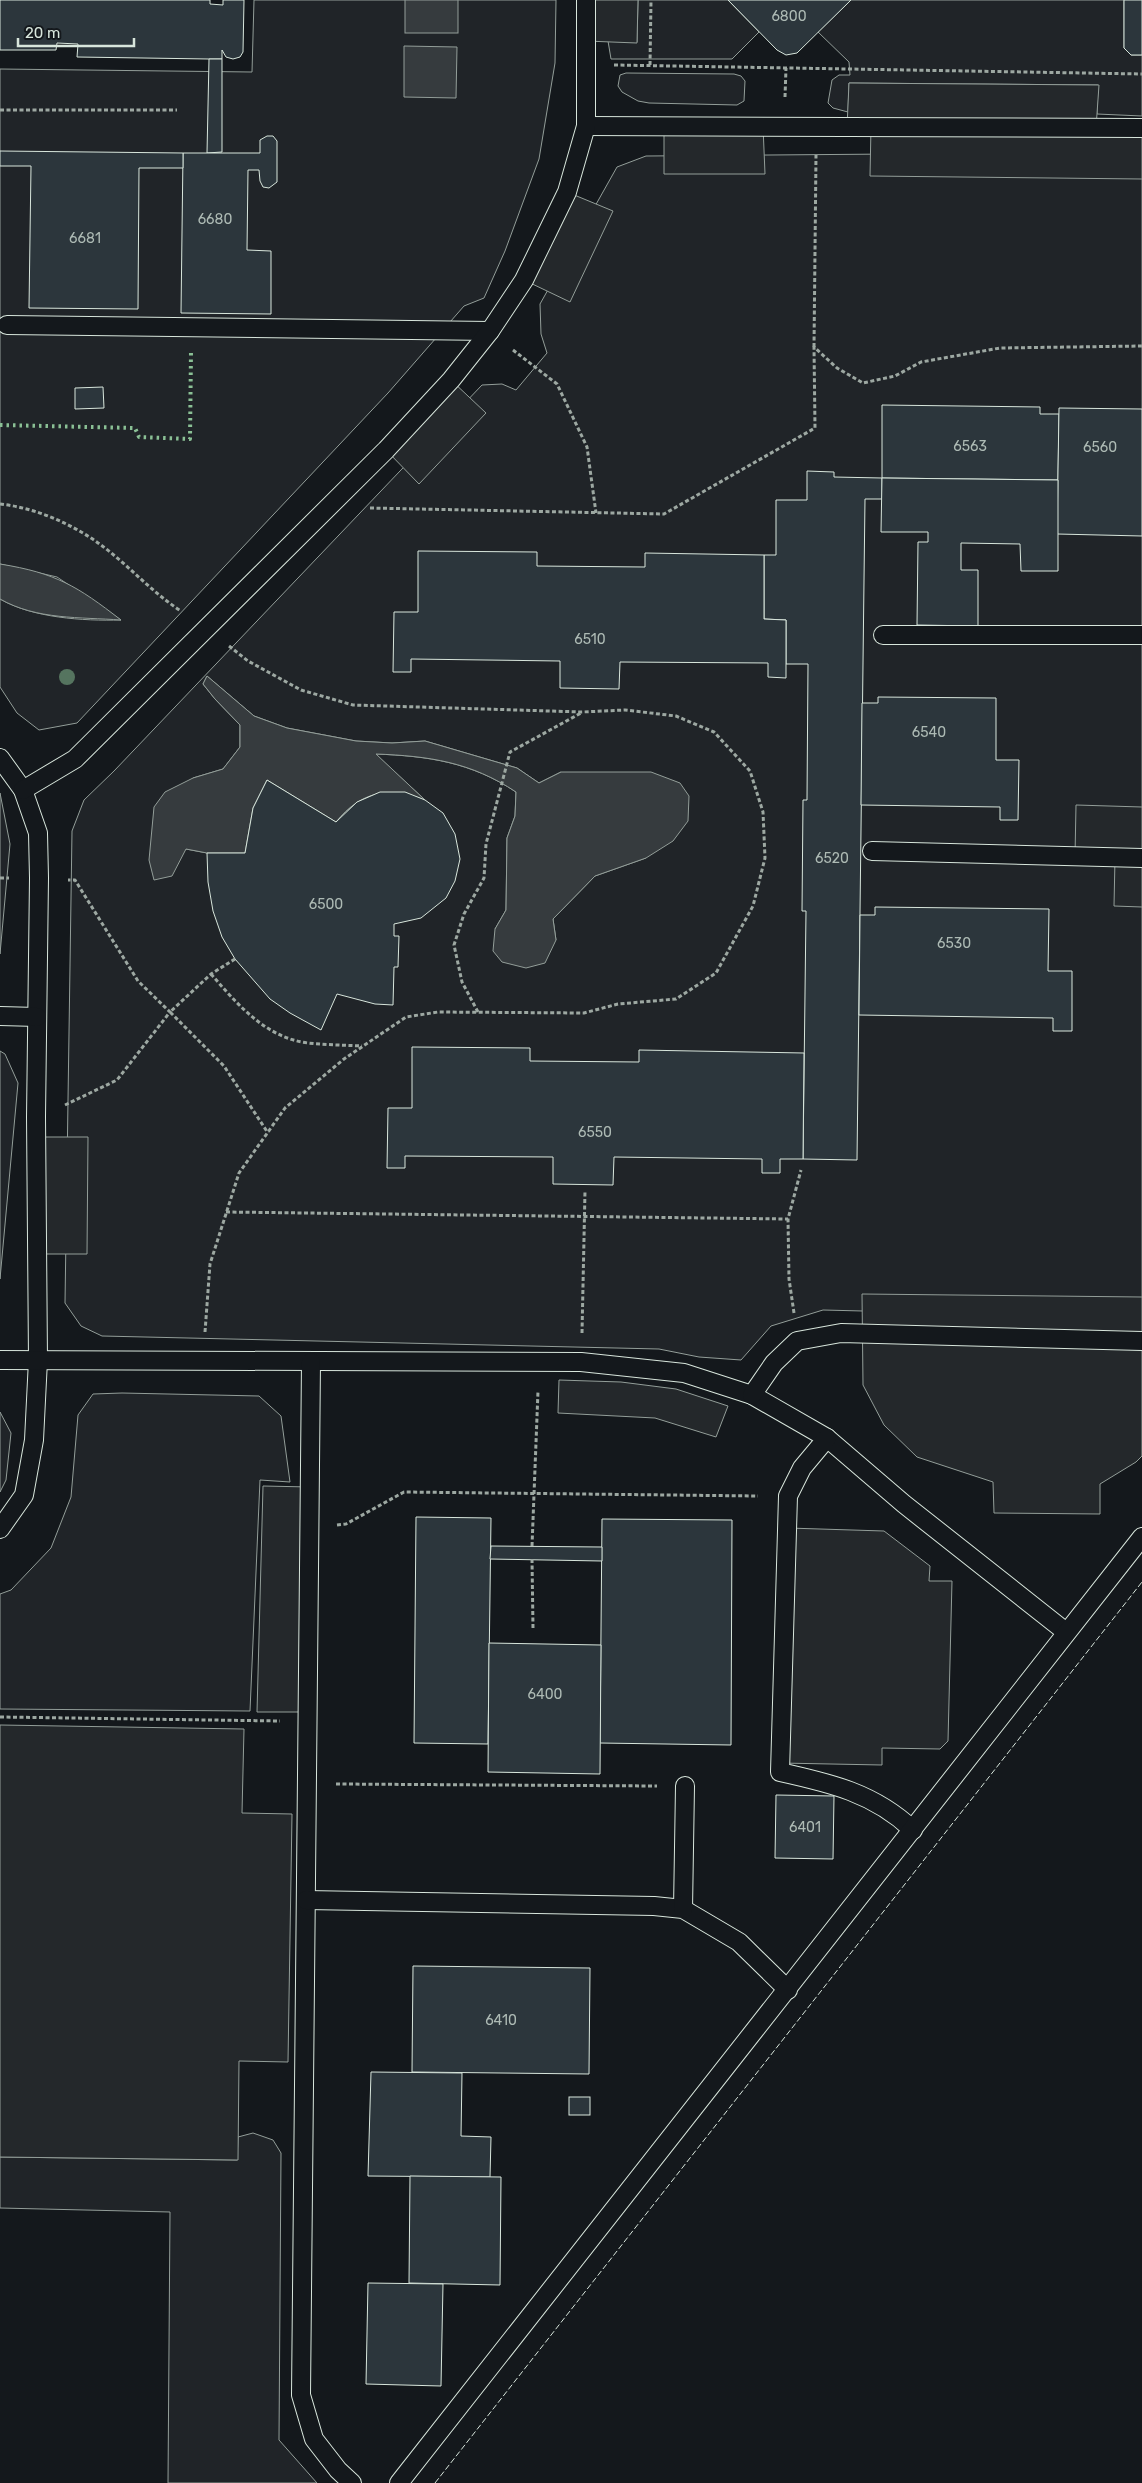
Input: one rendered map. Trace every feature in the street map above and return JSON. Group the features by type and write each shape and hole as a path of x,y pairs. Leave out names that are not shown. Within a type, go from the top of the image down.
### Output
{"lane":[{"path":"23,790 75,759 330,507 444,387 490,331 524,280 567,192 586,126 586,0"},
{"path":"586,126 1142,128"},
{"path":"7,326 490,331"},
{"path":"883,635 1142,635"},
{"path":"0,758 23,790 38,832 39,878 36,1117 38,1360 34,1440 24,1495 0,1529"},
{"path":"872,851 1142,858"},
{"path":"0,1016 37,1017"},
{"path":"752,1395 774,1363 797,1341 840,1333 1142,1340"},
{"path":"0,1360 581,1362 684,1373 752,1395 827,1438 904,1504 1066,1632"},
{"path":"311,1362 300,2394 314,2439 338,2470 352,2483"},
{"path":"827,1438 802,1468 788,1496 780,1772 840,1785 896,1814 912,1830"},
{"path":"399,2483 1142,1537"},
{"path":"683,1909 685,1786"},
{"path":"306,1900 654,1906 683,1909 739,1942 788,1990"}],"path":[{"path":"650,0 650,65"},
{"path":"586,64 1142,74"},
{"path":"0,110 177,110"},
{"path":"330,507 664,514 815,428 816,127"},
{"path":"490,331 557,384 587,447 596,513"},
{"path":"814,347 837,368 863,383 895,376 921,362 1000,348 1142,346"},
{"path":"0,504 51,516 104,547 165,601 206,628 248,661 300,690 353,705 582,712 625,710 676,716 714,732 750,771 763,812 765,858 753,906 716,973 676,999 618,1004 584,1013 438,1012 406,1017 344,1059 285,1108 239,1173 226,1212 210,1264 203,1361"},
{"path":"478,1012 462,982 454,945 464,914 484,878 486,844 510,752 582,712"},
{"path":"0,878 75,880 138,981 224,1066 268,1133"},
{"path":"36,1117 81,1099 117,1080 170,1012 211,974 235,958"},
{"path":"211,974 240,1008 276,1034 307,1043 363,1046"},
{"path":"797,1341 789,1279 788,1219 801,1170"},
{"path":"581,1362 585,1191"},
{"path":"226,1212 788,1219"},
{"path":"532,1546 538,1362"},
{"path":"310,1528 346,1524 404,1492 788,1496"},
{"path":"532,1559 533,1628"},
{"path":"0,1717 308,1721"},
{"path":"307,1784 685,1786"}],"shaded area":[{"path":"254,0 556,0 555,63 539,159 505,251 484,298 464,306 388,393 77,723 39,730 17,713 0,687 0,599 27,610 59,617 121,620 57,577 0,564 0,69 252,72"},
{"path":"405,0 458,0 458,33 405,33"},
{"path":"586,0 638,0 637,43 586,41"},
{"path":"638,0 728,0 759,32 732,59 611,59 608,41 637,42"},
{"path":"851,0 1124,0 1124,48 1131,55 1142,55 1142,116 1097,114 1098,85 849,83 848,112 833,108 828,103 832,80 839,75 850,75 849,62 818,32"},
{"path":"404,46 457,47 456,98 404,97"},
{"path":"626,73 734,74 741,76 745,81 744,101 737,105 649,103 638,101 622,92 618,86 620,75"},
{"path":"849,83 1099,85 1096,128 1142,129 1142,179 870,176 871,127 847,127"},
{"path":"664,126 763,126 765,174 664,174"},
{"path":"1142,152 1142,1318 823,1310 771,1326 741,1360 699,1357 659,1349 102,1336 81,1326 65,1303 72,831 84,800 114,771 482,385 502,384 516,390 547,353 541,334 540,304 617,167 646,156","holes":["207,676 254,716 287,728 356,741 392,743 425,741 517,768 539,783 561,772 646,858 595,876 553,919 556,940 495,929 506,910 507,838 515,816 516,792 482,774 448,762 375,754 424,799 405,792 395,791 375,794 358,802 336,822 267,780 253,808 245,853 207,853 186,849 193,778 223,769 240,747 240,725 203,684"]},
{"path":"567,192 613,211 570,302 524,280"},
{"path":"451,380 486,413 419,484 386,450"},
{"path":"0,564 36,572 65,583 91,598 121,620 74,618 29,611 14,606 0,599"},
{"path":"207,676 254,716 287,728 356,741 392,743 425,741 517,768 539,783 561,772 651,772 680,783 689,796 688,821 673,841 646,858 595,876 553,919 556,940 545,963 526,968 502,962 493,951 495,929 506,910 507,838 515,816 516,792 483,774 449,762 376,754 425,800 399,793 376,794 355,804 336,822 267,780 253,808 245,853 207,853 186,849 172,876 154,880 149,860 154,807 165,792 193,778 223,769 240,747 240,725 203,684"},
{"path":"0,793 10,844 0,954"},
{"path":"1076,805 1142,807 1142,907 1114,906 1115,858 1075,856"},
{"path":"0,1051 5,1054 18,1083 0,1279"},
{"path":"36,1137 88,1137 87,1254 37,1254"},
{"path":"862,1294 1142,1297 1142,1456 1136,1462 1100,1484 1100,1514 994,1513 993,1482 917,1457 884,1425 863,1385"},
{"path":"559,1380 621,1382 676,1389 728,1406 716,1437 655,1418 558,1413"},
{"path":"93,1394 259,1396 281,1416 290,1482 260,1480 250,1711 0,1709 0,1594 11,1590 51,1548 71,1497 78,1415"},
{"path":"0,1412 11,1433 6,1480 0,1492"},
{"path":"263,1486 310,1487 308,1712 257,1712"},
{"path":"788,1528 884,1531 930,1566 929,1581 952,1581 948,1741 940,1749 882,1748 882,1765 780,1763"},
{"path":"0,1725 244,1729 242,1813 292,1814 288,2062 239,2061 238,2160 0,2157"},
{"path":"253,2133 273,2140 281,2153 279,2440 317,2483 168,2483 170,2212 0,2208 0,2157 237,2160 238,2137"}],"building":[{"path":"0,0 210,0 210,4 223,5 223,0 244,0 243,52 240,57 233,59 226,57 222,50 222,59 77,57 78,44 57,43 56,50 0,50"},
{"path":"728,0 851,0 797,53 786,55 777,50"},
{"path":"1124,0 1142,0 1142,55 1131,55 1124,48"},
{"path":"209,59 222,59 222,152 207,153"},
{"path":"267,136 273,136 277,141 277,182 269,188 263,187 260,181 259,170 248,170 247,250 271,251 271,314 181,313 183,153 260,153 260,140"},
{"path":"0,151 183,153 183,168 139,168 138,309 29,308 31,166 0,166"},
{"path":"103,387 104,408 75,409 75,388"},
{"path":"882,405 1040,407 1040,414 1059,414 1058,480 882,478"},
{"path":"1059,408 1142,409 1142,536 1057,534"},
{"path":"807,471 834,472 834,477 882,478 882,499 865,499 857,1160 803,1159 806,911 802,911 803,800 807,800 808,664 786,664 786,620 764,619 764,555 776,555 776,500 807,500"},
{"path":"882,478 1058,480 1058,571 1021,571 1020,544 961,543 961,570 978,570 978,626 917,625 918,542 928,542 928,532 881,532"},
{"path":"418,551 537,552 537,566 645,567 645,553 764,555 764,619 786,620 786,678 768,677 768,663 620,662 619,689 560,688 560,661 411,659 411,672 393,672 394,612 418,612"},
{"path":"878,697 996,698 996,760 1019,760 1018,820 1000,820 1000,807 861,805 862,703 878,703"},
{"path":"267,780 336,822 357,802 380,792 405,792 425,800 443,813 455,834 460,859 455,881 446,898 421,918 394,924 394,936 399,936 398,967 394,967 393,1005 375,1004 337,994 321,1030 290,1013 270,999 235,959 222,937 213,911 208,882 207,853 245,853 253,808"},
{"path":"875,907 1049,909 1048,971 1072,971 1072,1031 1053,1031 1053,1018 859,1015 860,915 875,915"},
{"path":"412,1047 530,1048 530,1061 639,1062 639,1050 804,1053 803,1159 780,1159 780,1173 762,1173 762,1159 614,1157 613,1185 553,1184 553,1157 405,1156 405,1168 387,1168 388,1108 412,1108"},
{"path":"416,1517 491,1518 488,1744 414,1743"},
{"path":"602,1519 732,1520 731,1745 600,1743"},
{"path":"491,1546 602,1547 602,1561 490,1559"},
{"path":"489,1643 601,1645 600,1774 488,1772"},
{"path":"776,1795 834,1796 833,1859 775,1858"},
{"path":"413,1966 590,1968 589,2074 412,2072"},
{"path":"371,2072 462,2073 461,2136 491,2137 490,2177 368,2176"},
{"path":"569,2097 590,2097 590,2115 569,2115"},
{"path":"410,2176 501,2177 500,2285 409,2283"},
{"path":"368,2283 443,2284 441,2386 366,2384"}],"hedge":[{"path":"0,425 135,428 139,437 190,439 191,351"}],"fence":[{"path":"435,2483 1142,1582"}]}
